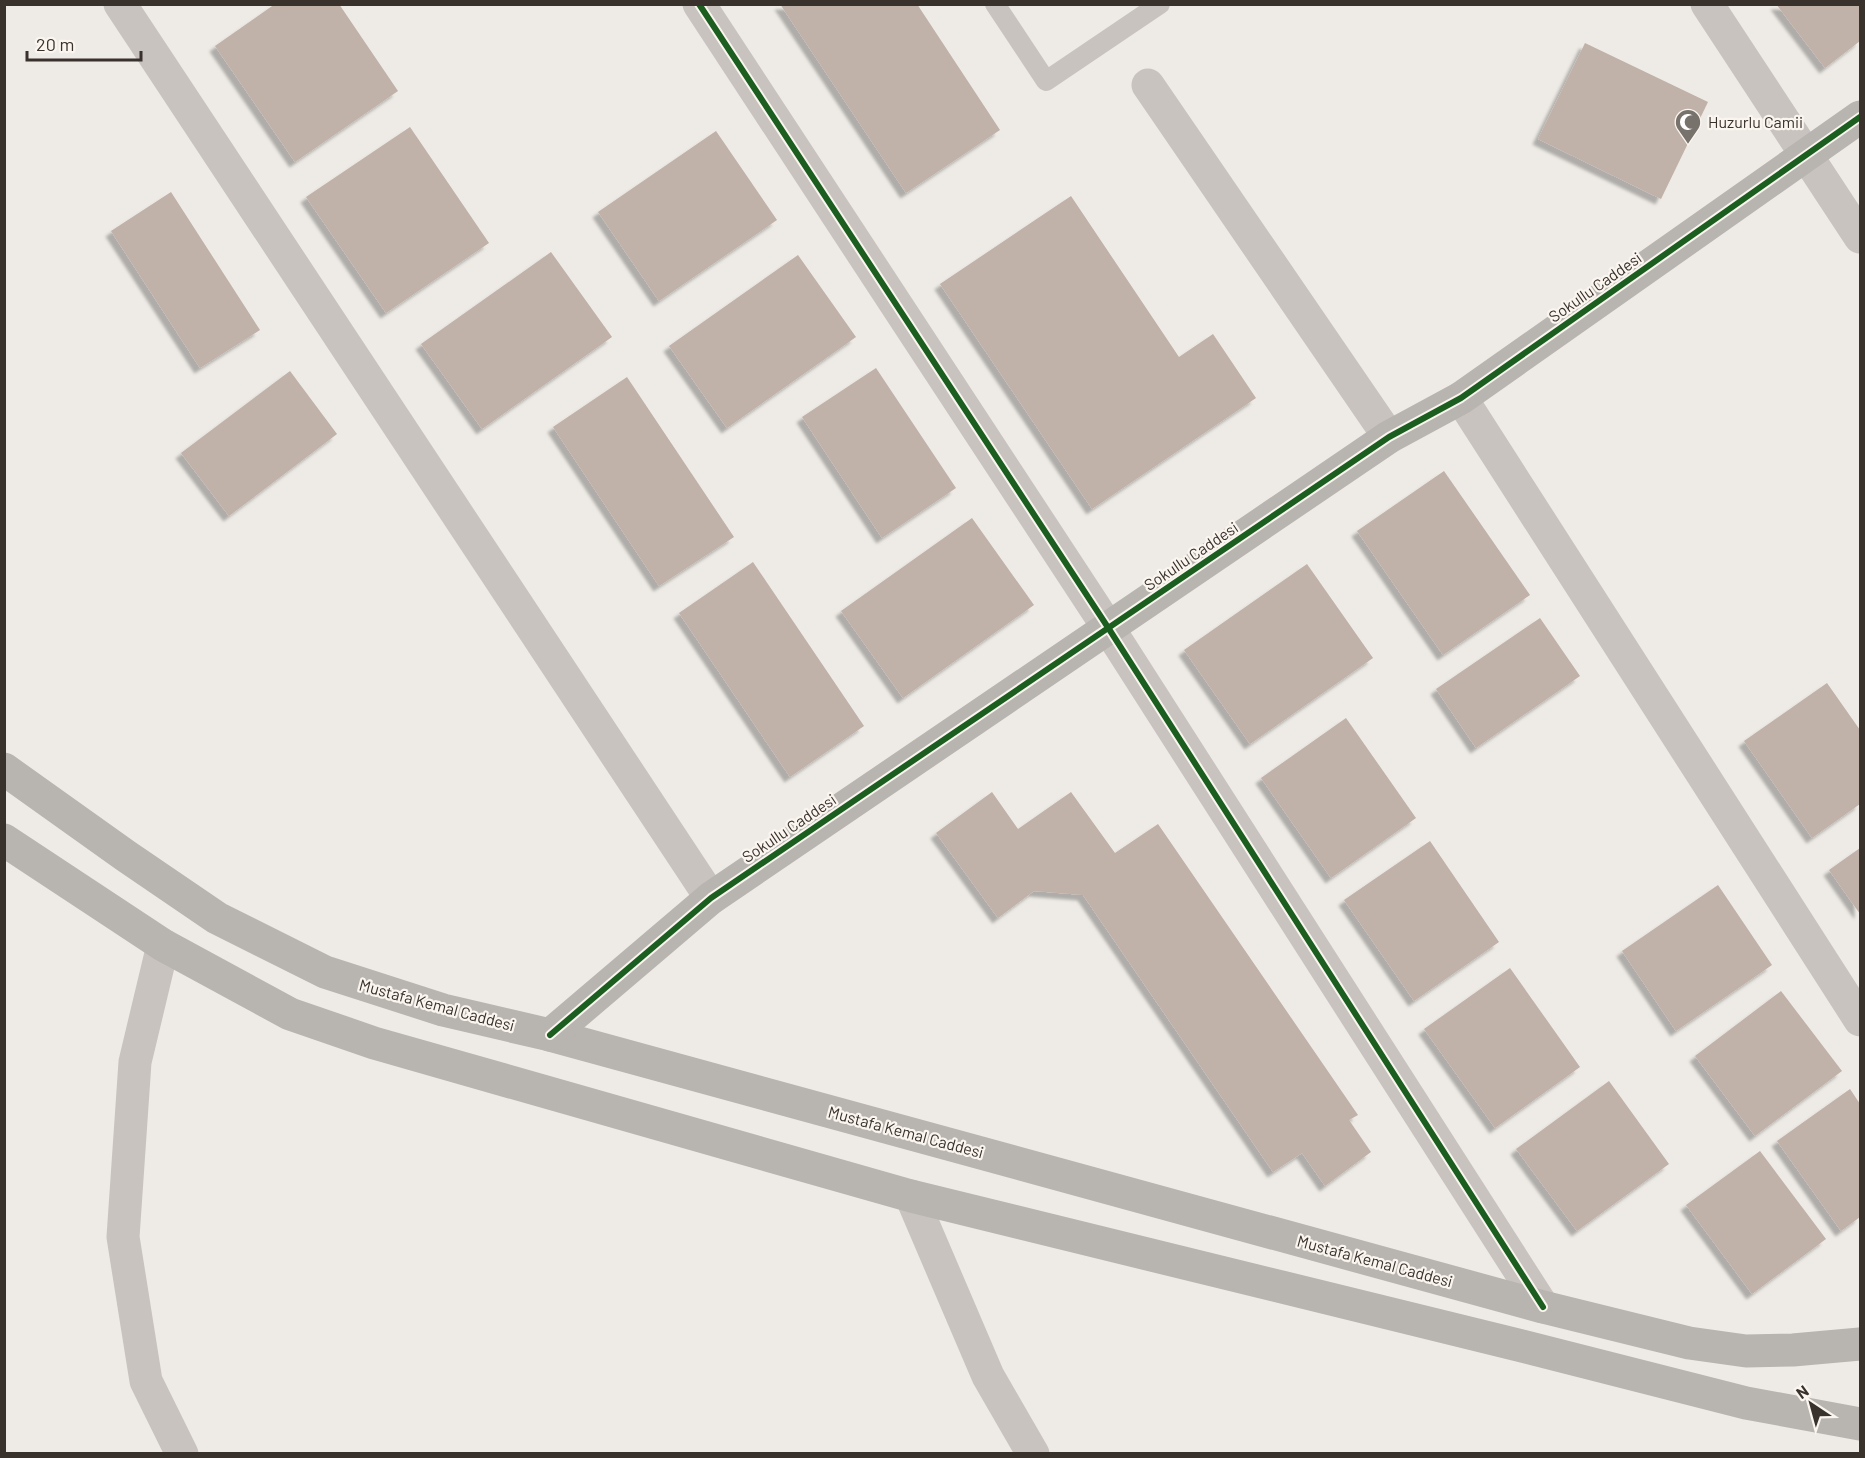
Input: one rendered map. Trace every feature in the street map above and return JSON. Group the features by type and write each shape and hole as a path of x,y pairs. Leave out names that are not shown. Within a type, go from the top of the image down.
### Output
{"main road":[{"name":"Sokullu Caddesi","path":"550,1035 711,898 1389,437 1461,398 1860,117"},
{"name":"Mustafa Kemal Caddesi","path":"4,769 217,918 325,972 443,1010 550,1035 1543,1307 1689,1342 1746,1351 1792,1350 1860,1344"},
{"path":"4,840 163,945 290,1014 374,1043 911,1196 1746,1403 1860,1424"}],"street":[{"path":"120,4 711,898"},
{"path":"699,4 1109,628 1543,1307"},
{"path":"1707,4 1860,237"},
{"path":"1148,86 1389,437"},
{"path":"1461,398 1860,1020"},
{"path":"163,945 135,1062 123,1237 146,1381 182,1454"},
{"path":"911,1196 988,1376 1033,1454"}],"lane":[{"path":"995,4 1046,81 1160,4"}],"building":[{"path":"275,4 339,4 398,91 295,162 215,46"},
{"path":"780,4 917,4 1000,130 906,193"},
{"path":"1776,4 1860,4 1860,41 1825,68"},
{"path":"1585,43 1708,102 1661,199 1538,139"},
{"path":"410,127 489,243 386,313 306,197"},
{"path":"716,131 777,220 659,301 598,212"},
{"path":"171,192 260,330 200,368 111,231"},
{"path":"1071,196 1179,357 1213,334 1256,398 1092,509 940,284"},
{"path":"551,252 612,337 482,429 421,344"},
{"path":"798,255 856,337 727,428 669,346"},
{"path":"876,368 956,488 882,538 802,417"},
{"path":"290,371 337,434 229,516 181,453"},
{"path":"627,377 734,537 659,586 553,427"},
{"path":"1444,471 1530,595 1443,655 1357,531"},
{"path":"972,518 1034,605 903,698 841,611"},
{"path":"753,562 864,726 790,777 679,613"},
{"path":"1307,564 1373,658 1250,744 1184,650"},
{"path":"1540,618 1580,676 1476,748 1436,689"},
{"path":"1827,683 1860,730 1860,804 1812,838 1744,741"},
{"path":"1346,718 1416,818 1331,878 1261,778"},
{"path":"992,792 1018,829 1071,792 1115,853 1158,824 1358,1115 1349,1120 1371,1152 1325,1186 1302,1153 1273,1172 1083,895 1034,891 998,918 936,833"},
{"path":"1430,841 1499,942 1414,1001 1344,900"},
{"path":"1860,848 1860,914 1829,870"},
{"path":"1718,885 1772,965 1676,1031 1622,951"},
{"path":"1510,968 1580,1067 1495,1128 1424,1029"},
{"path":"1781,991 1842,1071 1755,1136 1695,1056"},
{"path":"1609,1081 1669,1164 1577,1231 1516,1149"},
{"path":"1850,1089 1860,1104 1860,1217 1841,1231 1777,1141"},
{"path":"1760,1151 1826,1239 1752,1294 1686,1205"}],"cycle path":[{"path":"699,4 1109,629 1543,1307"},
{"path":"550,1035 711,898 1389,437 1461,398 1860,117"}],"place":[{"name":"Huzurlu Camii","path":"1688,145"}]}
